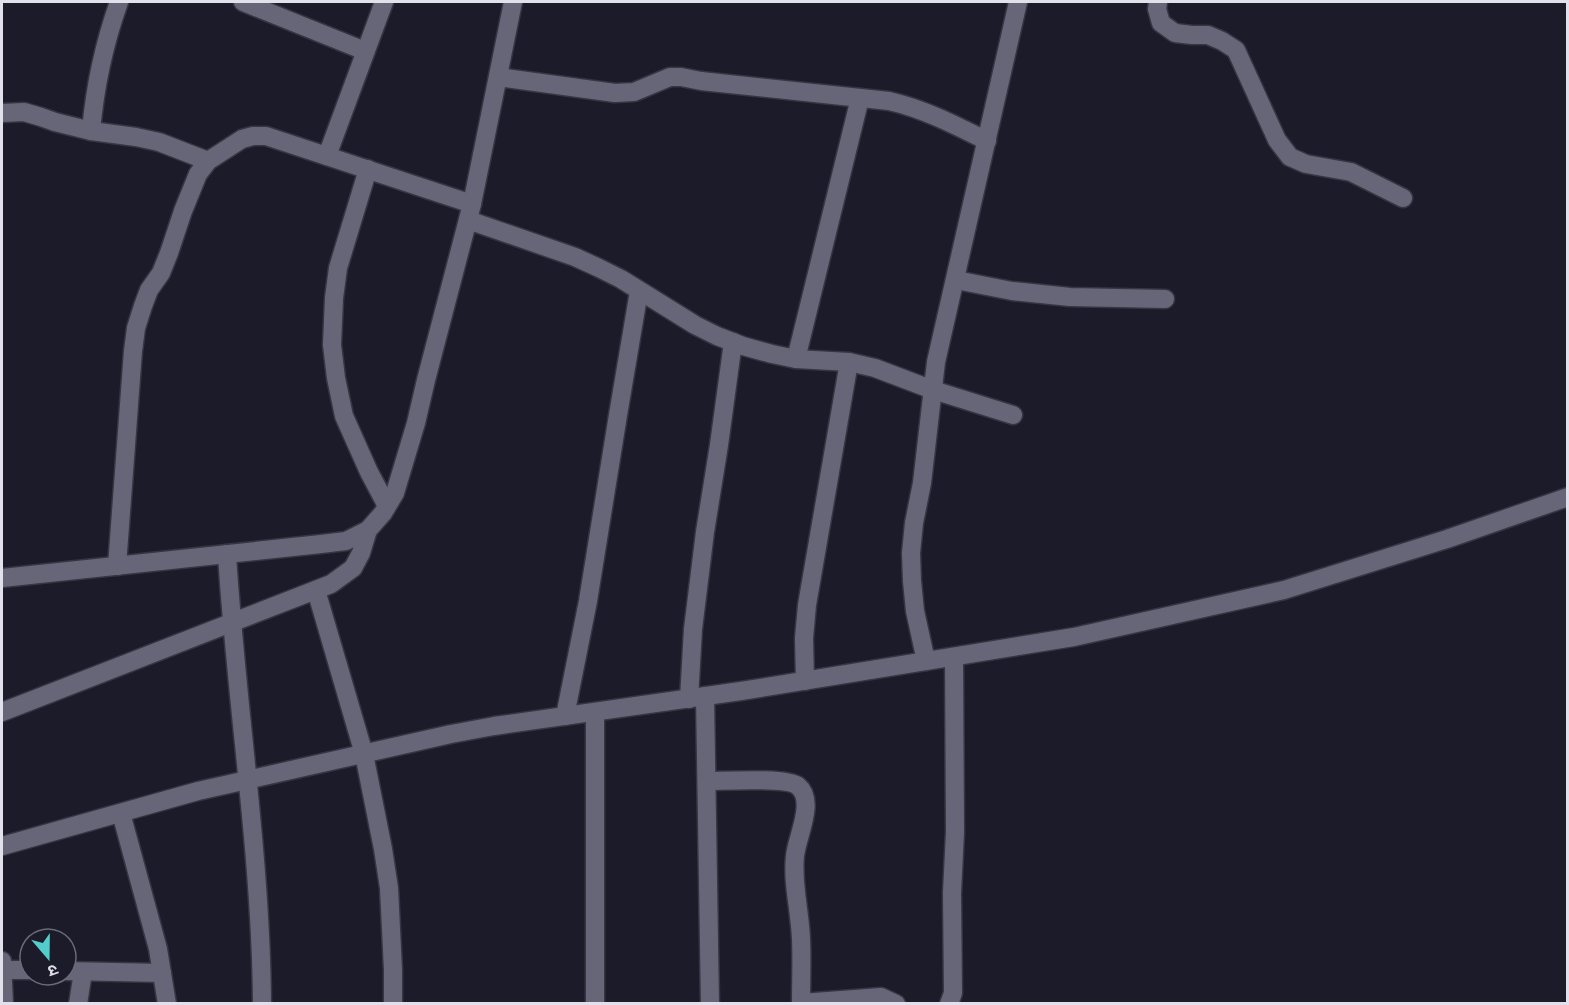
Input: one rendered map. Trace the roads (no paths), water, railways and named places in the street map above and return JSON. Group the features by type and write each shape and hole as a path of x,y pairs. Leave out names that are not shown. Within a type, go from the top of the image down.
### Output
{"street":[{"path":"91,131 99,72 119,2"},
{"path":"243,2 365,51"},
{"path":"327,156 384,2"},
{"path":"2,578 346,540 368,530 383,513 395,493 416,423 470,212 513,2"},
{"path":"926,661 915,611 911,553 925,460 936,362 1018,2"},
{"path":"1158,2 1157,9 1161,23 1175,33 1208,35 1236,50 1276,140 1290,157 1306,164 1351,172 1403,198"},
{"path":"498,77 615,93 634,92 670,77 681,76 701,81 889,101 909,105 987,141"},
{"path":"796,358 860,98"},
{"path":"2,113 24,112 91,131 136,136 159,142 208,161"},
{"path":"117,566 136,328 146,298 161,273 198,174 208,161 242,139 253,136 266,136 368,169 575,257 599,268 695,325 733,342 772,354 849,362 1012,415"},
{"path":"368,169 339,268 334,298 332,345 344,416 387,506"},
{"path":"956,280 1012,291 1070,297 1165,299"},
{"path":"565,716 588,601 639,291"},
{"path":"710,1004 706,781 697,697 693,629 733,342"},
{"path":"805,681 804,638 807,605 849,362"},
{"path":"2,846 198,791 415,741 483,728 805,681 1074,637 1284,590 1447,538 1568,496"},
{"path":"2,712 331,584 352,568 361,553 368,530"},
{"path":"227,554 231,623 255,852 262,964 262,1004"},
{"path":"316,590 364,754 384,849 389,888 393,1004"},
{"path":"949,1004 953,993 954,657"},
{"path":"595,712 595,1004"},
{"path":"706,781 780,781 796,784 803,792 807,806 794,858 801,938 801,1003 881,997 896,1004"},
{"path":"122,813 151,918 167,1004"},
{"path":"4,1004 2,965 18,968"},
{"path":"78,971 162,973"},
{"path":"76,987 78,1004"}]}
